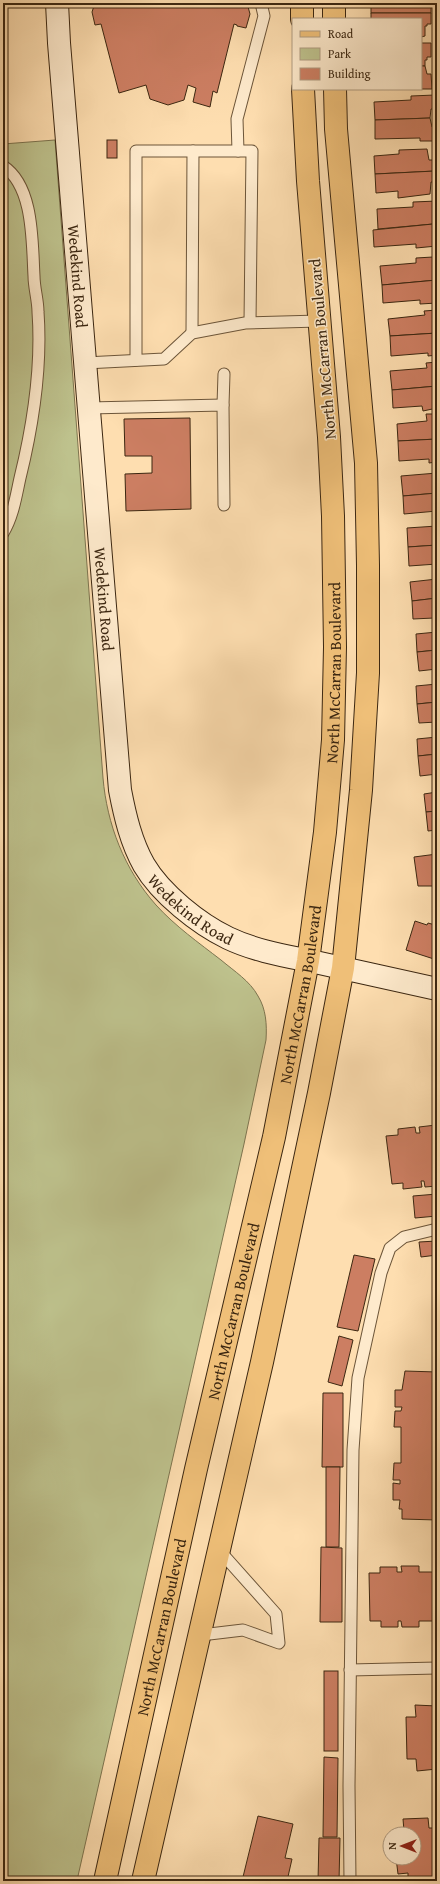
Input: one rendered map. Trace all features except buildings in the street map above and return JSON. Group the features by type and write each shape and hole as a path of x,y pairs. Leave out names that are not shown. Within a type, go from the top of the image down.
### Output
{"main road":[{"path":"302,3 302,18"},
{"path":"334,3 334,18"},
{"name":"North McCarran Boulevard","path":"105,1881 196,1469 274,1137 308,961 325,832 333,740 335,647 333,516 329,437 308,181 303,90"},
{"name":"North McCarran Boulevard","path":"143,1881 201,1635 218,1550 264,1354 319,1093 343,968 361,790 368,673 368,565 366,463 336,128 335,90"}],"street":[{"name":"Wedekind Road","path":"57,3 120,790 128,825 144,865 160,886 182,907 206,926 229,938 262,950 437,989"}],"lane":[{"path":"238,151 237,119 264,16 261,3"},
{"path":"136,360 136,151 252,151 250,322"},
{"path":"192,333 193,151"},
{"path":"3,166 12,172 21,187 28,212 34,244 34,277 38,312 38,354 35,388 25,457 15,501 7,527 3,533"},
{"path":"85,363 164,359 192,333 250,322 319,321"},
{"path":"224,374 224,505"},
{"path":"89,408 223,405"},
{"path":"350,1881 348,1786 353,1450 358,1378 381,1273 390,1248 404,1237 437,1229"},
{"path":"201,1635 243,1630 279,1643 276,1614 218,1550"},
{"path":"350,1670 437,1668"}],"green space":[{"path":"55,140 103,778 108,812 126,861 145,891 156,905 187,934 236,972 255,991 263,1006 266,1022 266,1040 244,1144 77,1881 3,1881 3,144"}]}
